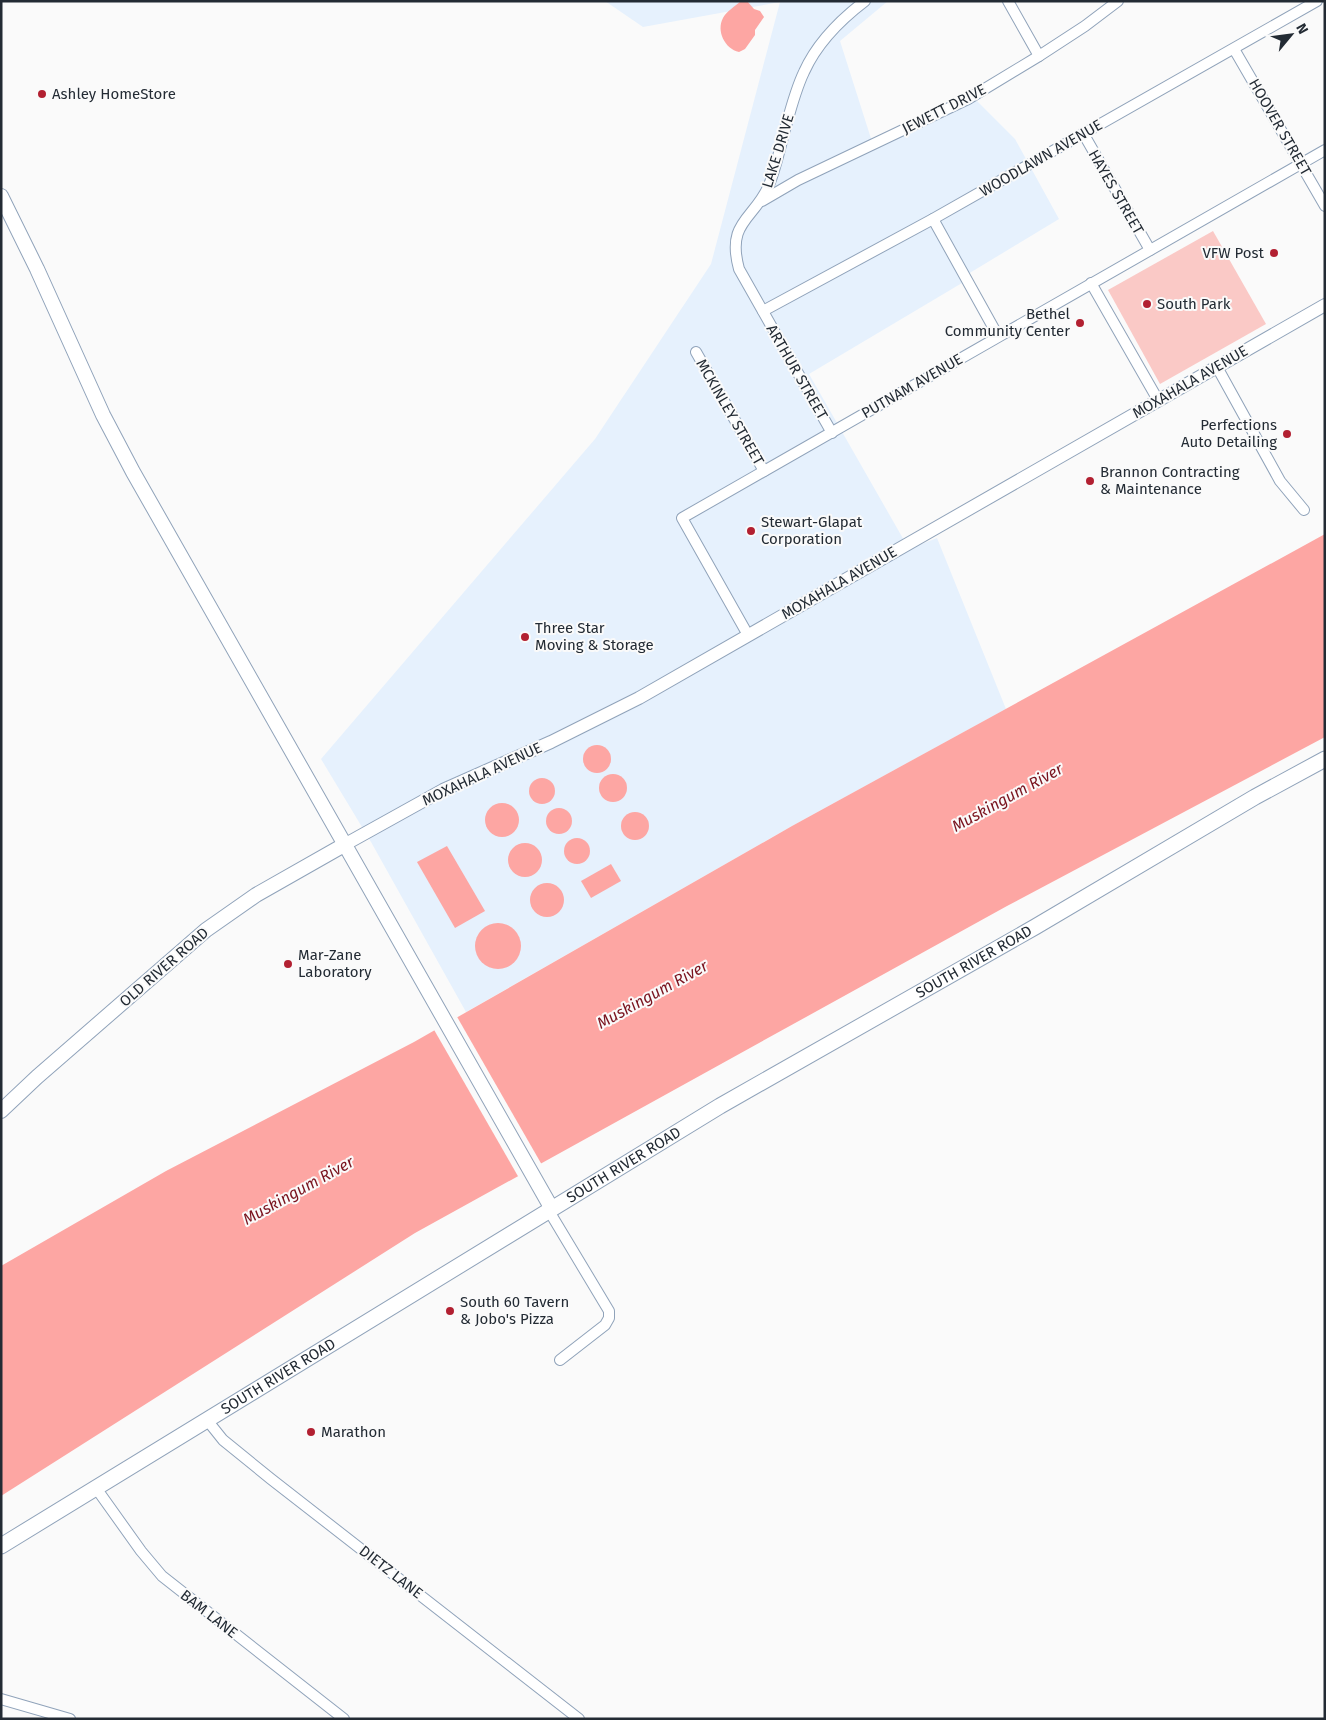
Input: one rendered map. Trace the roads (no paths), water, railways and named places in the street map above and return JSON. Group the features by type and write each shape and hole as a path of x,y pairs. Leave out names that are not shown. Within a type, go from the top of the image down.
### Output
{"main road":[{"path":"1,196 37,269 103,415 133,472 551,1210"},
{"name":"SOUTH RIVER ROAD","path":"1,1546 720,1106 1042,922 1255,797 1325,759"},
{"name":"OLD RIVER ROAD","path":"1,1111 37,1077 206,930 256,895 344,845"}],"street":[{"name":"LAKE DRIVE","path":"762,311 739,269 736,257 736,240 740,227 746,216 762,201 770,183 804,71 821,43 841,20 865,1"},
{"path":"1008,1 1039,56"},
{"name":"JEWETT DRIVE","path":"762,201 815,171 968,99 1085,26 1118,1"},
{"name":"WOODLAWN AVENUE","path":"762,311 934,219 1234,49 1304,5 1317,1"},
{"name":"HOOVER STREET","path":"1234,49 1325,206"},
{"name":"HAYES STREET","path":"1083,133 1150,250"},
{"name":"PUTNAM AVENUE","path":"748,635 682,518 1325,150"},
{"path":"934,219 998,336"},
{"path":"1091,283 1158,400"},
{"name":"MOXAHALA AVENUE","path":"344,845 443,790 551,742 639,698 1325,305"},
{"name":"ARTHUR STREET","path":"762,311 832,433"},
{"name":"MCKINLEY STREET","path":"696,352 764,471"},
{"path":"1217,367 1280,481 1304,510"},
{"path":"551,1210 609,1311 609,1318 604,1325 560,1360"},
{"name":"DIETZ LANE","path":"207,1420 224,1440 264,1473 579,1719"},
{"name":"BAM LANE","path":"96,1488 141,1551 162,1576 344,1719"},
{"path":"1,1698 70,1719"}],"water":[{"path":"741,1 747,1 754,9 760,11 764,17 745,49 739,52 730,47 723,39 721,23 724,16"},
{"name":"Muskingum River","path":"1325,534 1325,737 1007,906 415,1233 1,1496 1,1266 166,1171 414,1042 792,826"},
{"path":"597,745 607,749 611,759 607,769 597,773 587,769 583,759 587,749"},
{"path":"613,774 623,778 627,788 623,798 613,802 603,798 599,788 603,778"},
{"path":"542,778 551,782 555,791 551,800 542,804 533,800 529,791 533,782"},
{"path":"502,803 514,808 519,820 514,832 502,837 490,832 485,820 490,808"},
{"path":"559,808 568,812 572,821 568,830 559,834 550,830 546,821 550,812"},
{"path":"635,812 645,816 649,826 645,836 635,840 625,836 621,826 625,816"},
{"path":"577,838 586,842 590,851 586,860 577,864 568,860 564,851 568,842"},
{"path":"525,843 537,848 542,860 537,872 525,877 513,872 508,860 513,848"},
{"path":"447,846 485,911 455,928 417,862"},
{"path":"611,864 621,881 591,898 581,881"},
{"path":"547,883 559,888 564,900 559,912 547,917 535,912 530,900 535,888"},
{"path":"498,923 511,927 517,933 521,946 517,959 511,965 498,969 485,965 479,959 475,946 479,933 485,927"}],"place":[{"name":"Ashley HomeStore","path":"42,94"},
{"name":"VFW Post","path":"1274,253"},
{"name":"South Park","path":"1147,304"},
{"name":"Bethel Community Center","path":"1080,323"},
{"name":"Perfections Auto Detailing","path":"1287,434"},
{"name":"Brannon Contracting & Maintenance","path":"1090,481"},
{"name":"Stewart-Glapat Corporation","path":"751,531"},
{"name":"Three Star Moving & Storage","path":"525,637"},
{"name":"Mar-Zane Laboratory","path":"288,964"},
{"name":"South 60 Tavern & Jobo's Pizza","path":"450,1311"},
{"name":"Marathon","path":"311,1432"}]}
